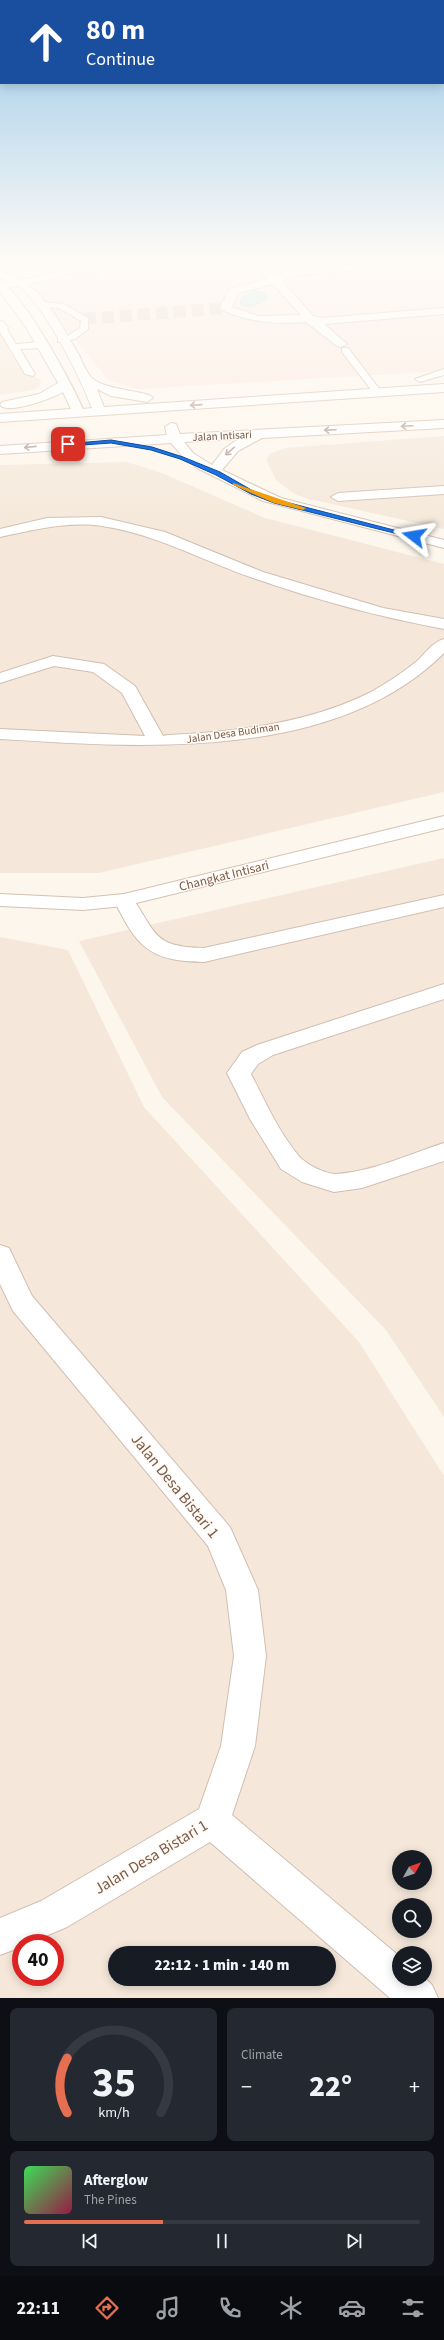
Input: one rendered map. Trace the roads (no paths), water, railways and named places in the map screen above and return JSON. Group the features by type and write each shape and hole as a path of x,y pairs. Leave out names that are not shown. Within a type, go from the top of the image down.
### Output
{"street":[{"path":"46,353 77,408"},
{"path":"70,353 87,380 97,406"},
{"path":"0,418 97,406 375,387 420,379 444,378"},
{"path":"87,380 115,393 147,398"},
{"path":"3,406 49,396 64,385"},
{"path":"97,406 147,398 375,387 444,388"},
{"path":"3,406 77,408"},
{"name":"Jalan Intisari","path":"0,439 173,433 444,412"},
{"name":"Jalan Intisari","path":"202,431 275,433 444,424"},
{"path":"202,431 215,471"},
{"path":"173,433 189,458 253,493 276,501 444,544"},
{"name":"Jalan Intisari","path":"0,450 111,442 173,433"},
{"path":"215,471 226,453 240,442 275,433"},
{"path":"111,442 139,445 167,453 215,471"},
{"path":"338,497 444,490"},
{"path":"0,533 47,522 101,521 160,535 258,575 380,612 444,624"},
{"name":"Jalan Desa Budiman","path":"0,734 157,741 214,737 276,728 330,716 385,693 431,659 444,644"},
{"path":"0,678 53,661 98,668 129,690 157,741"},
{"name":"Changkat Intisari","path":"0,900 83,904 124,900 444,822"},
{"path":"124,900 144,936 160,950 180,955 204,955 444,901"},
{"path":"444,992 265,1050 250,1058 239,1073 262,1119 290,1163 311,1176 334,1183 362,1179 444,1152"},
{"name":"Jalan Desa Bistari 1","path":"0,1256 22,1303 219,1537 242,1590 250,1656 238,1746 212,1821 54,1914 0,1937"},
{"path":"212,1821 419,1998"}],"lane":[{"path":"18,353 30,374"},
{"path":"348,353 375,387"},
{"path":"420,379 444,372"}]}
